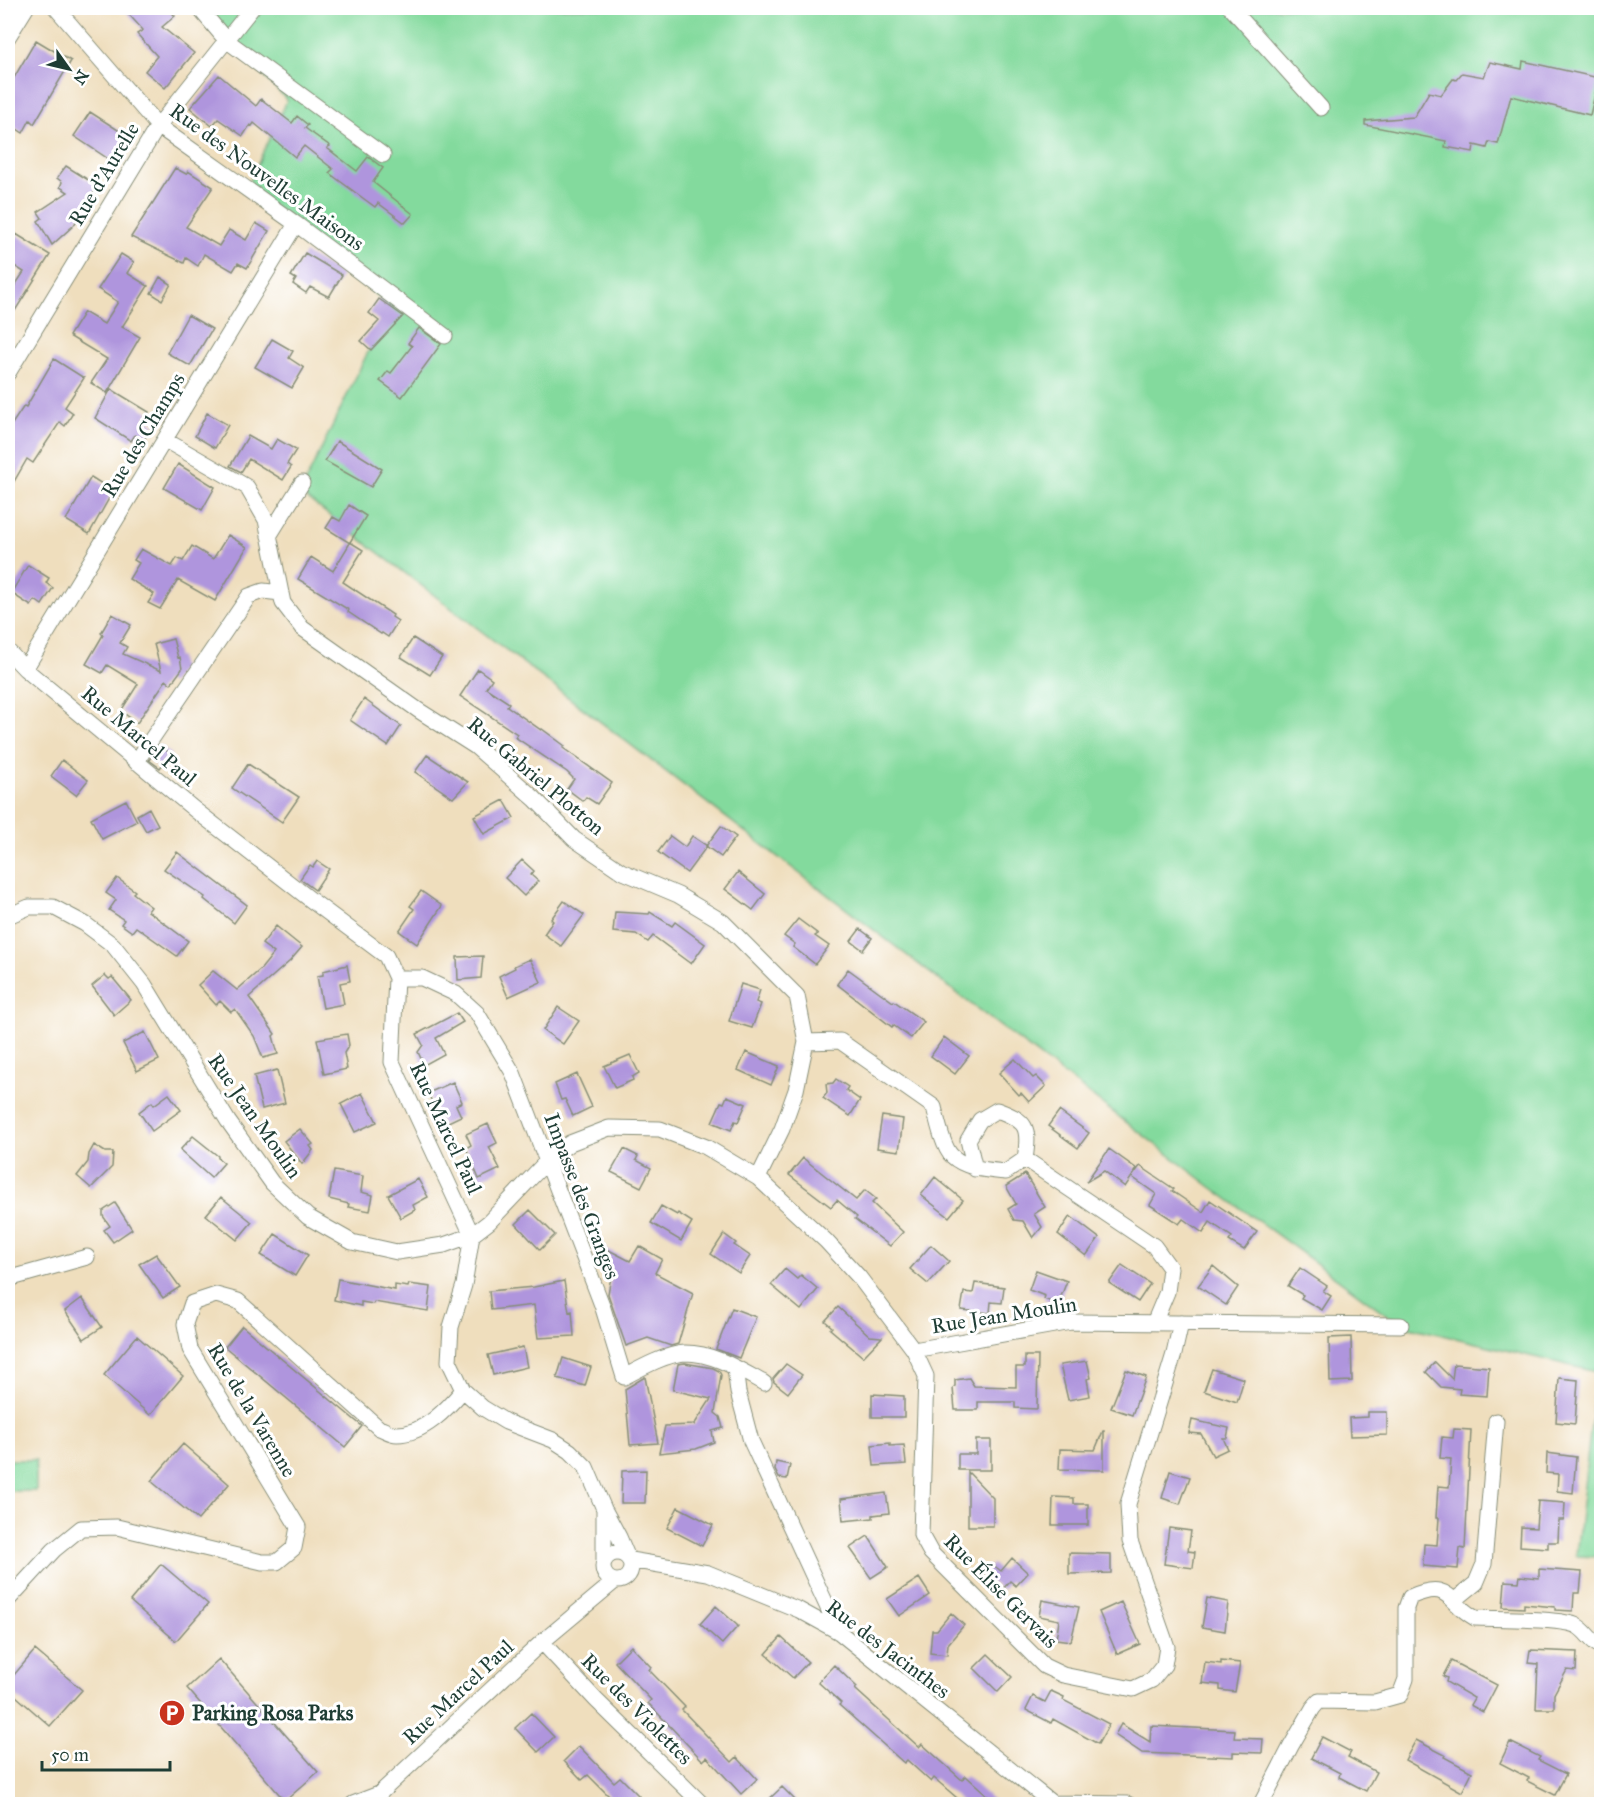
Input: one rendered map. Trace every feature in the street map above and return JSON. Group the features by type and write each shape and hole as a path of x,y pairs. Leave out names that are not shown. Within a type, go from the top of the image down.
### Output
{"street":[{"path":"8,37 26,8"},
{"name":"Rue des Nouvelles Maisons","path":"56,8 158,126 296,224 445,336"},
{"path":"199,8 226,40 383,155"},
{"name":"Rue d'Aurelle","path":"8,373 158,126 252,8"},
{"path":"1231,8 1321,108"},
{"name":"Rue des Champs","path":"26,669 296,224"},
{"name":"Rue Gabriel Plotton","path":"165,440 247,487 266,520 284,603 302,628 418,710 476,747 535,799 574,840 621,871 678,895 723,922 797,996 806,1042 796,1090 782,1129 758,1178"},
{"path":"269,536 302,483"},
{"path":"136,762 249,596 263,591 281,593"},
{"name":"Rue Marcel Paul","path":"8,651 26,669 136,762 302,894 386,956 396,978 392,1062 472,1235 464,1285 451,1327 449,1361 463,1390 483,1408 506,1422 553,1440 570,1450 586,1467 619,1537 618,1567 587,1603 379,1794 353,1804"},
{"name":"Rue Jean Moulin","path":"8,916 29,907 52,907 85,924 113,945 144,984 228,1121 272,1183 308,1217 352,1242 397,1252 444,1245 472,1235 489,1222 546,1162 570,1143 609,1128 660,1129 706,1147 758,1178 826,1241 859,1277 914,1350 1071,1322 1401,1325"},
{"name":"Impasse des Granges","path":"396,978 422,978 456,994 477,1013 513,1073 602,1305 624,1377 653,1362 685,1353 721,1360 764,1383"},
{"path":"806,1042 840,1041 934,1107 951,1155 975,1169 1006,1172 1025,1159 1028,1142 1025,1126 1016,1117 997,1110 980,1120 968,1140 975,1169"},
{"path":"1025,1159 1154,1245 1170,1268 1167,1292 1154,1323"},
{"path":"8,1279 87,1257"},
{"name":"Rue de la Varenne","path":"8,1600 54,1550 81,1528 117,1527 262,1562 278,1562 294,1548 297,1527 190,1349 185,1324 192,1303 216,1295 238,1301 379,1428 395,1434 414,1431 448,1408 463,1390"},
{"name":"Rue Élise Gervais","path":"914,1350 926,1376 921,1535 931,1553 1044,1666 1063,1675 1133,1689 1152,1680 1164,1665 1167,1647 1130,1540 1128,1504 1181,1323"},
{"path":"735,1368 738,1392 751,1441 839,1632"},
{"path":"1455,1600 1476,1583 1484,1564 1496,1421"},
{"name":"Rue Marcel Paul","path":"604,1509 618,1567"},
{"name":"Rue des Jacinthes","path":"618,1567 677,1569 708,1573 799,1610 839,1632 1052,1804"},
{"path":"1261,1804 1291,1746 1319,1701 1375,1702 1400,1695 1406,1679 1406,1608 1410,1597 1423,1591 1442,1591 1455,1600 1466,1613 1475,1618 1559,1622 1577,1626 1595,1644 1602,1647"},
{"name":"Rue des Violettes","path":"542,1642 596,1700 702,1804"},
{"path":"1052,1804 1128,1804"}],"green space":[{"path":"197,8 1601,8 1601,1557 1576,1556 1597,1372 1401,1325 1210,1186 300,493 390,306 246,189 287,100"},
{"path":"8,1460 36,1460 36,1491 8,1491"}],"building":[{"path":"123,8 168,8 175,16 162,27 194,53 165,88 145,71 157,56 137,34 143,30"},
{"path":"36,40 71,61 34,124 30,120 23,133 8,123 8,88"},
{"path":"1523,61 1599,78 1590,115 1511,96 1498,144 1489,142 1487,148 1474,145 1473,152 1445,147 1446,141 1365,125 1365,121 1414,117 1429,92 1441,95 1453,79 1456,80 1462,73 1484,77 1490,62 1522,69"},
{"path":"219,75 256,106 261,99 292,123 297,116 308,125 305,128 330,146 327,148 357,171 368,157 375,162 383,168 373,182 413,214 405,223 378,203 375,207 329,173 333,169 304,146 295,157 254,123 243,136 218,119 212,126 190,108"},
{"path":"90,112 129,137 113,162 74,136"},
{"path":"66,166 98,186 74,225 52,245 38,221 42,218 38,212 68,192 60,187 62,182 57,178"},
{"path":"175,168 186,174 188,171 213,187 186,227 219,246 229,230 246,240 256,223 269,231 247,268 238,263 233,271 204,254 198,266 186,258 184,263 131,237"},
{"path":"16,234 50,255 8,322 8,296 24,272 8,262 8,248"},
{"path":"305,253 342,275 329,297 310,287 306,293 293,284 296,279 291,276"},
{"path":"121,254 134,262 127,273 148,286 122,327 140,337 107,393 91,383 107,359 69,336 84,312 104,324 118,302 98,289"},
{"path":"160,277 171,284 162,300 151,293"},
{"path":"379,299 403,316 371,350 361,341 379,321 369,313"},
{"path":"188,315 212,329 190,366 167,353"},
{"path":"419,328 441,344 402,397 380,381 388,371 391,373 412,346 408,343"},
{"path":"272,339 293,351 289,358 304,368 292,388 255,367"},
{"path":"54,359 84,378 65,407 73,413 65,426 60,422 33,463 27,459 8,492 8,438 11,432 8,430 24,406 26,407"},
{"path":"111,389 149,412 145,418 154,424 144,440 135,435 131,441 95,418"},
{"path":"207,413 228,425 215,448 195,436"},
{"path":"248,436 271,449 277,439 296,450 287,464 291,467 283,480 249,459 241,472 230,466"},
{"path":"337,441 382,469 371,487 325,461"},
{"path":"178,464 215,487 202,510 164,488"},
{"path":"91,477 112,493 89,534 66,520"},
{"path":"349,505 366,516 350,542 363,550 343,582 393,615 392,617 398,621 388,637 298,579 311,557 333,571 350,543 326,528 333,517 340,521"},
{"path":"228,535 247,547 215,601 178,580 160,609 148,603 154,594 129,579 139,563 134,560 141,549 172,566 177,558 183,561 192,546 213,559"},
{"path":"28,565 49,578 46,583 53,588 42,605 35,600 31,606 11,593"},
{"path":"112,614 131,625 120,643 127,647 123,654 161,671 154,644 173,639 178,658 180,657 182,669 171,684 166,680 137,723 121,711 138,684 107,665 102,673 86,664"},
{"path":"413,638 442,657 430,675 401,657"},
{"path":"478,669 492,679 486,688 509,703 507,706 542,729 565,746 563,748 612,783 597,804 586,797 583,801 567,789 574,779 567,772 515,737 517,734 460,696"},
{"path":"364,699 401,726 388,746 350,720"},
{"path":"159,745 171,754 160,768 149,760"},
{"path":"427,755 468,782 453,798 415,772"},
{"path":"62,760 88,780 76,795 51,776"},
{"path":"248,764 299,797 282,822 232,788"},
{"path":"126,800 137,821 102,839 91,818"},
{"path":"504,800 514,818 484,834 474,816"},
{"path":"149,808 158,825 146,831 137,815"},
{"path":"721,826 736,837 721,857 706,846"},
{"path":"670,836 685,847 692,836 707,846 687,873 658,852"},
{"path":"177,852 247,905 234,923 204,899 205,897 164,869"},
{"path":"522,860 534,871 531,875 538,881 524,896 505,878"},
{"path":"317,861 329,869 315,890 300,879 310,865 313,867"},
{"path":"738,872 765,894 753,910 725,889"},
{"path":"117,878 151,907 148,911 188,941 177,956 136,927 132,932 121,924 124,920 109,910 116,900 106,893"},
{"path":"421,891 442,906 417,944 399,931 414,909 410,906"},
{"path":"564,901 584,915 561,946 544,934"},
{"path":"615,912 649,914 650,912 672,926 675,922 705,944 691,964 653,936 648,942 636,934 613,932"},
{"path":"798,919 818,934 815,936 829,946 815,964 793,947 795,944 784,936"},
{"path":"276,926 302,947 290,961 249,997 275,1034 273,1036 278,1054 263,1058 254,1036 235,1009 231,1012 220,1001 216,1005 198,985 213,971 237,990 261,969 274,953 262,944"},
{"path":"860,929 872,938 863,950 851,941"},
{"path":"483,956 481,978 458,980 457,957"},
{"path":"530,959 541,982 508,997 499,976"},
{"path":"347,965 350,981 340,983 344,1004 323,1008 317,976 323,975 323,971"},
{"path":"848,969 924,1022 911,1038 893,1025 892,1027 837,984"},
{"path":"105,975 109,979 112,977 131,1000 114,1015 92,986"},
{"path":"741,984 760,990 756,1002 761,1004 752,1028 729,1021"},
{"path":"558,1007 579,1021 563,1044 543,1030"},
{"path":"457,1013 463,1022 436,1038 444,1054 424,1065 418,1052 423,1045 417,1034"},
{"path":"145,1032 159,1060 137,1071 123,1043"},
{"path":"347,1034 349,1045 344,1053 347,1069 324,1074 317,1039"},
{"path":"944,1037 969,1056 955,1074 931,1056"},
{"path":"746,1052 779,1066 771,1085 738,1070"},
{"path":"630,1055 639,1073 632,1077 633,1080 615,1088 604,1066"},
{"path":"1015,1059 1033,1078 1036,1076 1046,1086 1029,1102 1021,1093 1019,1095 999,1073"},
{"path":"277,1070 285,1103 262,1109 254,1076"},
{"path":"577,1074 592,1107 573,1116 565,1099 561,1100 555,1084"},
{"path":"836,1079 848,1087 846,1090 860,1100 850,1116 823,1098 827,1093 826,1084 833,1083"},
{"path":"453,1082 462,1102 456,1105 461,1116 442,1125 428,1093"},
{"path":"362,1093 377,1122 355,1132 341,1104"},
{"path":"169,1094 181,1110 152,1131 139,1112 152,1102 154,1105"},
{"path":"727,1096 746,1104 738,1122 735,1121 731,1130 712,1122 721,1102 724,1103"},
{"path":"1059,1111 1089,1133 1078,1148 1048,1126"},
{"path":"882,1116 903,1119 899,1151 877,1148"},
{"path":"488,1124 497,1143 489,1147 500,1169 479,1179 466,1148 471,1145 466,1134"},
{"path":"300,1129 313,1144 310,1146 313,1150 302,1164 284,1141"},
{"path":"193,1136 224,1163 211,1178 180,1150"},
{"path":"94,1145 105,1152 113,1152 112,1167 91,1188 77,1176 88,1162"},
{"path":"624,1149 638,1156 636,1160 651,1168 641,1187 611,1172"},
{"path":"1109,1149 1137,1169 1125,1187 1104,1171 1086,1182"},
{"path":"803,1158 856,1200 865,1190 876,1199 872,1203 903,1232 890,1246 855,1219 857,1217 837,1200 831,1207 789,1175"},
{"path":"1140,1166 1203,1212 1210,1200 1257,1232 1244,1250 1229,1241 1232,1237 1210,1222 1203,1233 1183,1219 1179,1224 1150,1205 1156,1194 1132,1177"},
{"path":"334,1171 363,1176 361,1192 373,1195 370,1211 348,1207 349,1204 329,1199"},
{"path":"1025,1174 1045,1207 1034,1214 1042,1227 1033,1238 1023,1221 1014,1220 1008,1209 1016,1204 1006,1186"},
{"path":"935,1177 963,1200 949,1217 921,1195"},
{"path":"418,1179 428,1197 413,1205 415,1210 401,1218 388,1195"},
{"path":"221,1197 252,1222 237,1240 206,1215"},
{"path":"115,1203 132,1229 113,1242 104,1230 110,1226 103,1216 103,1211"},
{"path":"661,1206 692,1222 681,1241 651,1223"},
{"path":"530,1210 555,1235 540,1250 516,1224"},
{"path":"1070,1216 1099,1238 1086,1256 1058,1234"},
{"path":"275,1234 308,1255 295,1276 261,1255"},
{"path":"724,1234 736,1243 734,1245 750,1256 739,1273 711,1254"},
{"path":"599,1245 630,1261 639,1246 662,1259 655,1273 693,1293 678,1344 671,1346 648,1338 626,1346 608,1294 612,1271 597,1264 594,1254"},
{"path":"931,1245 949,1261 928,1284 910,1269"},
{"path":"156,1254 180,1287 163,1298 139,1264"},
{"path":"1122,1265 1150,1284 1138,1302 1109,1283"},
{"path":"1213,1266 1238,1287 1226,1305 1198,1286"},
{"path":"1300,1268 1327,1286 1323,1291 1331,1296 1322,1310 1301,1298 1303,1295 1288,1286"},
{"path":"785,1269 797,1279 801,1275 818,1289 801,1310 771,1285"},
{"path":"1036,1270 1067,1281 1058,1304 1029,1290"},
{"path":"338,1279 395,1290 395,1285 431,1287 428,1311 374,1302 373,1304 361,1302 361,1306 334,1300"},
{"path":"564,1281 569,1312 572,1311 574,1336 538,1338 534,1305 491,1310 489,1291 534,1287"},
{"path":"975,1283 1004,1287 1002,1303 991,1302 990,1313 961,1310 964,1292 973,1293"},
{"path":"82,1298 102,1327 84,1339 65,1311"},
{"path":"838,1307 870,1336 882,1337 863,1357 830,1329 832,1327 825,1321"},
{"path":"732,1308 756,1317 739,1358 716,1349"},
{"path":"242,1326 362,1426 345,1447 225,1347"},
{"path":"137,1336 183,1376 150,1415 104,1375"},
{"path":"1351,1337 1352,1381 1330,1382 1329,1338"},
{"path":"523,1347 527,1367 493,1375 488,1355"},
{"path":"1025,1356 1038,1356 1037,1409 1015,1408 1015,1402 978,1402 978,1410 955,1410 953,1388 955,1380 969,1378 974,1386 1016,1387 1016,1367 1025,1367"},
{"path":"563,1358 591,1367 585,1386 557,1378"},
{"path":"1087,1361 1091,1378 1087,1379 1090,1396 1068,1400 1060,1365"},
{"path":"1435,1362 1452,1379 1454,1364 1489,1367 1487,1396 1459,1394 1460,1389 1441,1387 1426,1372"},
{"path":"685,1363 719,1371 721,1375 715,1413 720,1417 723,1428 712,1431 714,1442 696,1449 659,1453 665,1426 694,1425 711,1399 673,1390 678,1364"},
{"path":"786,1364 802,1375 788,1393 773,1379"},
{"path":"1212,1369 1244,1379 1237,1402 1204,1391"},
{"path":"1126,1370 1146,1377 1132,1415 1111,1408"},
{"path":"645,1377 658,1443 630,1445 625,1389"},
{"path":"1559,1378 1578,1380 1575,1424 1556,1422"},
{"path":"872,1394 904,1396 904,1417 872,1417"},
{"path":"1368,1412 1387,1412 1387,1435 1350,1436 1349,1418 1368,1417"},
{"path":"1192,1420 1229,1428 1227,1438 1223,1438 1228,1449 1213,1456 1201,1434 1189,1433"},
{"path":"1454,1429 1471,1430 1465,1549 1460,1548 1458,1569 1423,1566 1424,1544 1437,1545 1438,1486 1449,1487 1451,1459 1440,1458 1442,1437 1453,1438"},
{"path":"1103,1431 1104,1470 1059,1469 1060,1449 1095,1450"},
{"path":"976,1440 991,1440 991,1470 958,1470 958,1454 976,1454"},
{"path":"890,1443 890,1446 904,1445 906,1464 874,1466 872,1445"},
{"path":"183,1444 229,1484 198,1520 151,1481"},
{"path":"1547,1453 1576,1457 1573,1493 1557,1491 1558,1474 1546,1473"},
{"path":"776,1462 790,1465 787,1479 779,1478 775,1470"},
{"path":"646,1470 645,1503 621,1503 622,1471"},
{"path":"1170,1471 1190,1477 1180,1504 1162,1498"},
{"path":"968,1472 993,1498 993,1526 968,1526"},
{"path":"886,1493 889,1513 873,1515 873,1518 843,1521 841,1499"},
{"path":"1053,1497 1074,1498 1074,1504 1088,1504 1088,1525 1052,1525"},
{"path":"1538,1501 1565,1503 1564,1520 1559,1520 1558,1542 1548,1542 1548,1548 1520,1546 1521,1527 1536,1528"},
{"path":"678,1507 713,1525 702,1546 667,1528"},
{"path":"1169,1528 1191,1531 1188,1551 1195,1552 1193,1568 1164,1564"},
{"path":"868,1536 888,1567 871,1578 850,1548"},
{"path":"1069,1553 1111,1554 1111,1573 1069,1574"},
{"path":"1012,1558 1028,1573 1016,1586 1010,1581 1002,1590 982,1576 992,1564 1001,1571"},
{"path":"161,1564 208,1604 176,1641 130,1601"},
{"path":"1539,1569 1582,1572 1580,1593 1574,1593 1573,1611 1524,1604 1524,1608 1503,1607 1505,1581 1519,1582 1520,1576 1539,1578"},
{"path":"919,1578 930,1595 899,1616 887,1599"},
{"path":"1207,1598 1228,1602 1225,1631 1202,1627"},
{"path":"1042,1600 1079,1607 1071,1641 1056,1639 1059,1620 1039,1616"},
{"path":"1121,1602 1140,1644 1117,1654 1099,1612"},
{"path":"716,1606 738,1626 722,1644 700,1624"},
{"path":"951,1613 964,1625 948,1644 947,1655 930,1653 932,1630 937,1630"},
{"path":"781,1637 808,1662 793,1678 766,1654"},
{"path":"631,1646 651,1667 649,1670 685,1707 682,1710 732,1762 737,1757 757,1779 741,1794 707,1757 703,1761 648,1703 651,1700 615,1662"},
{"path":"35,1650 82,1690 50,1726 8,1689 8,1682"},
{"path":"1530,1650 1577,1652 1576,1671 1567,1670 1554,1694 1554,1709 1536,1709 1538,1664 1528,1663"},
{"path":"988,1654 1012,1677 998,1692 974,1668"},
{"path":"219,1659 318,1772 285,1801 187,1688"},
{"path":"1221,1661 1240,1663 1235,1692 1220,1690 1220,1685 1202,1683 1205,1662 1221,1664"},
{"path":"1451,1661 1497,1685 1483,1712 1470,1705 1474,1698 1446,1682 1447,1678 1443,1676"},
{"path":"834,1665 857,1687 855,1689 919,1747 922,1744 962,1780 966,1776 997,1804 964,1804 934,1778 931,1782 907,1760 904,1763 839,1705 841,1703 818,1682"},
{"path":"1051,1691 1064,1697 1063,1700 1109,1724 1098,1744 1053,1719 1051,1723 1026,1710 1033,1696 1045,1702"},
{"path":"531,1713 554,1737 538,1752 515,1728"},
{"path":"1121,1724 1150,1742 1151,1726 1235,1730 1234,1738 1263,1739 1262,1753 1233,1752 1233,1757 1142,1753 1115,1735"},
{"path":"1322,1737 1351,1752 1348,1757 1376,1772 1366,1791 1339,1777 1340,1773 1311,1758"},
{"path":"1416,1740 1472,1772 1462,1792 1405,1760"},
{"path":"1510,1742 1540,1757 1538,1760 1566,1774 1555,1795 1527,1781 1529,1778 1500,1763"},
{"path":"579,1746 614,1782 620,1777 639,1796 630,1804 617,1804 588,1775 582,1780 564,1761"},
{"path":"782,1787 799,1804 764,1804"}],"place":[{"name":"Parking Rosa Parks","path":"172,1713"}]}
